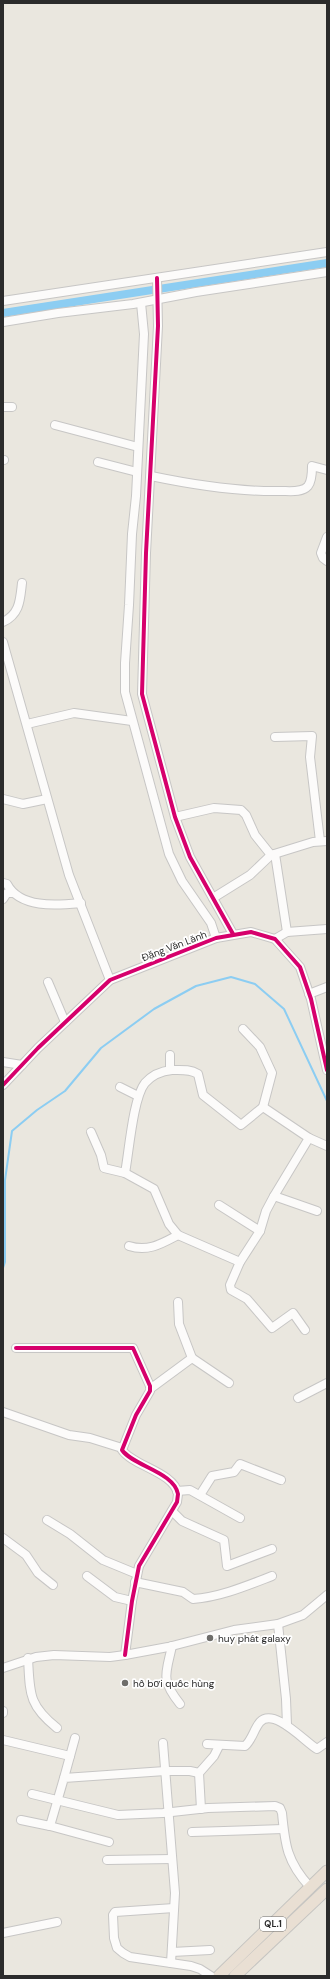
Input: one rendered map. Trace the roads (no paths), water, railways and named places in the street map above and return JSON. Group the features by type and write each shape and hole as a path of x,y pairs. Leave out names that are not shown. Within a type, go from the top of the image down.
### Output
{"highway":[{"name":"QL.1","path":"219,1976 327,1871"},
{"name":"QL.1","path":"235,1976 327,1889"}],"street":[{"path":"3,302 157,282 327,252"},
{"path":"3,322 141,303 157,298 327,272"},
{"path":"157,282 142,694 174,817 190,857 233,934"},
{"path":"141,303 144,334 137,472 132,534 130,605 125,663 127,697 132,721 169,854 182,881 211,923 216,938"},
{"path":"3,407 12,407"},
{"path":"55,425 138,446"},
{"path":"98,462 137,472"},
{"path":"151,476 195,485 249,492 299,490 307,487 311,480 312,466 327,470"},
{"path":"327,537 321,553 323,558 327,561"},
{"path":"3,622 16,613 22,583"},
{"path":"3,642 69,875 110,980"},
{"path":"127,697 142,694"},
{"path":"27,724 74,713 132,721"},
{"path":"213,898 250,875 273,854 303,844 324,841 310,757 312,736 276,737"},
{"path":"3,799 24,804 47,799"},
{"path":"174,817 214,808 241,810 246,815 255,835 273,854 287,932"},
{"path":"3,883 7,884 12,893"},
{"path":"3,899 7,893 12,893 31,901 50,905 81,903"},
{"path":"327,929 287,932 275,938 300,968 309,994 327,1070"},
{"name":"Đặng Văn Lãnh","path":"3,1085 65,1022 110,980 216,938 251,932 275,938"},
{"path":"48,982 65,1022"},
{"path":"309,994 327,988"},
{"path":"125,1173 138,1096 145,1083 158,1073 170,1070 192,1070 198,1074 203,1095 241,1125 263,1107 272,1073 260,1047 243,1029"},
{"path":"170,1055 170,1070"},
{"path":"3,1062 22,1065"},
{"path":"120,1087 138,1096"},
{"path":"263,1107 309,1138 327,1146"},
{"path":"90,1132 101,1155 104,1168 125,1173 154,1189 169,1224 178,1235 240,1262"},
{"path":"305,1330 293,1313 272,1328 248,1299 231,1290 231,1280 240,1262 260,1231 266,1211 274,1196 309,1138"},
{"path":"274,1196 317,1211"},
{"path":"219,1205 260,1231"},
{"path":"129,1246 139,1249 150,1249 178,1235"},
{"path":"178,1302 179,1324 192,1358 229,1383"},
{"path":"16,1348 133,1348 150,1388"},
{"path":"122,1448 136,1415 150,1388 192,1358"},
{"path":"298,1398 327,1383"},
{"path":"3,1412 69,1435 90,1438 122,1448 123,1452 162,1476 177,1491 177,1502 143,1559 136,1578 125,1655"},
{"path":"200,1495 212,1476 234,1472 240,1464 281,1480"},
{"path":"177,1491 190,1490 240,1518"},
{"path":"172,1510 182,1521 224,1540 227,1566 272,1549"},
{"path":"47,1520 70,1534 103,1560 136,1578 183,1592 193,1599 211,1597 229,1592 272,1576"},
{"path":"3,1538 26,1555 38,1573 53,1585"},
{"path":"87,1576 115,1597 132,1601"},
{"path":"3,1668 28,1658 54,1655 106,1657 125,1655 172,1646 234,1630 278,1624 303,1615 327,1595"},
{"path":"278,1624 286,1699 287,1725"},
{"path":"172,1646 165,1678 170,1691 180,1704"},
{"path":"28,1658 30,1691 34,1704 43,1717 57,1728"},
{"path":"207,1744 219,1746 245,1746 260,1722 263,1720 275,1719 287,1725 317,1749 327,1742"},
{"path":"50,1826 75,1738"},
{"path":"3,1740 70,1756"},
{"path":"163,1743 172,1859 174,1908 171,1963"},
{"path":"201,1809 199,1773 214,1756 219,1746"},
{"path":"64,1778 165,1771 190,1771 199,1773"},
{"path":"32,1794 118,1815 201,1809 275,1806 280,1808 282,1813 288,1854 295,1870 310,1887"},
{"path":"21,1820 110,1842"},
{"path":"192,1832 284,1829"},
{"path":"107,1860 172,1859"},
{"path":"174,1908 120,1910 115,1912 113,1915 114,1938 117,1948 130,1957 200,1969 211,1976"},
{"path":"3,1933 57,1922"},
{"path":"172,1952 210,1950"}],"waterway":[{"path":"3,313 327,263"},
{"path":"3,1268 5,1262 5,1180 12,1131 37,1110 65,1091 101,1048 154,1009 196,986 231,977 255,984 284,1009 327,1101"}],"place":[{"name":"huy phát galaxy","path":"210,1638"},
{"name":"hồ bơi quốc hùng","path":"125,1683"}]}
